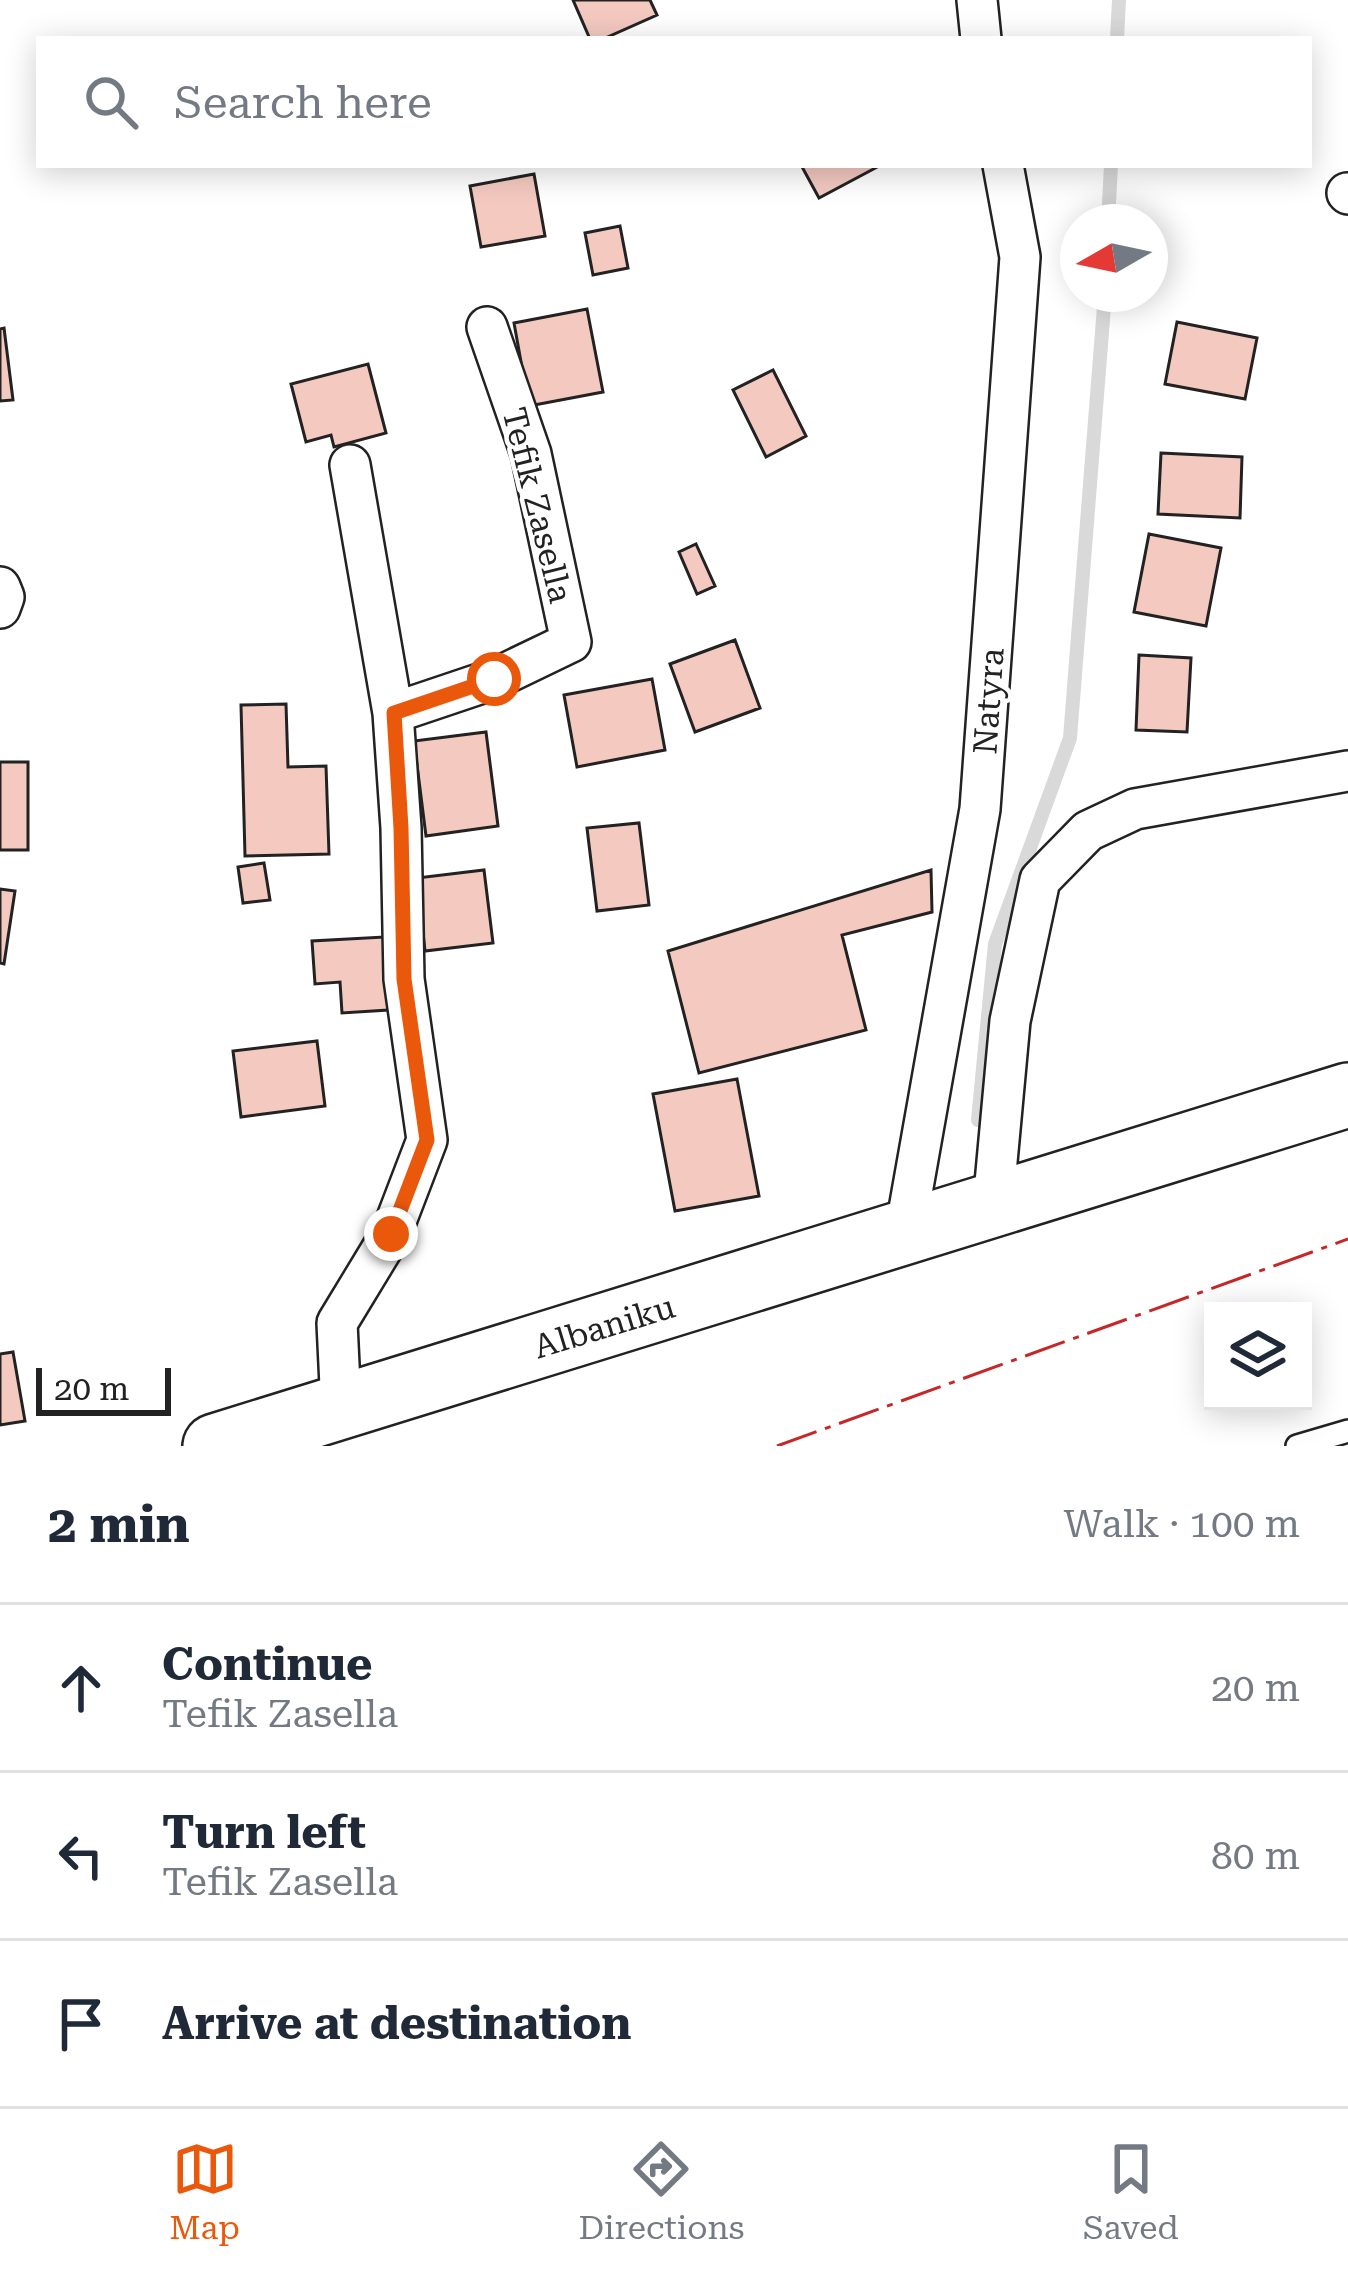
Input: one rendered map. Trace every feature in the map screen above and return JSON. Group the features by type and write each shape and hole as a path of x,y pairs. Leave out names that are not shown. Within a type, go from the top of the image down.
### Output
{"main road":[{"name":"Albaniku","path":"214,1446 1348,1095"}],"street":[{"path":"977,0 981,36"},
{"name":"Natyra","path":"904,1232 980,809 1020,257 1004,168"},
{"name":"Tefik Zasella","path":"394,713 494,679 571,642 531,454 487,326"},
{"path":"341,1407 337,1323 391,1234 427,1140 404,979 394,713 350,465"},
{"path":"0,587 4,596 0,608"},
{"path":"993,1205 1010,1021 1040,880 1088,831 1136,809 1348,771"}],"lane":[{"path":"1297,1446 1348,1431"}],"building":[{"path":"573,0 650,0 657,15 610,36 589,36"},
{"path":"803,168 875,168 819,198"},
{"path":"534,174 545,236 481,247 470,186"},
{"path":"620,226 628,268 593,275 585,233"},
{"path":"587,309 603,392 529,406 514,323"},
{"path":"1177,322 1257,338 1245,399 1165,384"},
{"path":"4,328 13,400 0,401 0,329"},
{"path":"368,364 386,433 334,447 331,435 306,442 291,384"},
{"path":"773,370 806,436 766,457 733,390"},
{"path":"1161,453 1242,457 1240,518 1158,514"},
{"path":"1149,534 1221,548 1206,626 1134,612"},
{"path":"696,544 715,586 697,594 679,552"},
{"path":"735,640 760,708 695,732 670,664"},
{"path":"1139,655 1191,658 1187,732 1136,730"},
{"path":"652,679 665,750 577,767 564,695"},
{"path":"286,704 288,767 326,766 329,854 245,856 241,705"},
{"path":"486,732 498,826 426,836 414,741"},
{"path":"0,762 28,762 28,850 0,850"},
{"path":"639,823 649,905 597,911 587,828"},
{"path":"264,863 270,900 243,903 238,867"},
{"path":"484,870 493,943 425,951 417,878"},
{"path":"931,870 932,912 842,935 866,1030 699,1073 668,951"},
{"path":"0,889 15,891 4,964 0,963"},
{"path":"384,937 388,1010 342,1013 340,982 315,984 312,941"},
{"path":"317,1041 325,1106 241,1117 233,1051"},
{"path":"737,1079 759,1196 675,1211 653,1094"},
{"path":"13,1352 25,1421 0,1425 0,1354"}],"waterway":[{"path":"1117,36 1119,0"},
{"path":"1109,204 1111,168"},
{"path":"978,1120 995,944 1070,738 1104,312"}],"power":[{"path":"777,1446 1348,1239"}],"route":[{"path":"391,1234 427,1140 404,979 394,713 494,679"}]}
